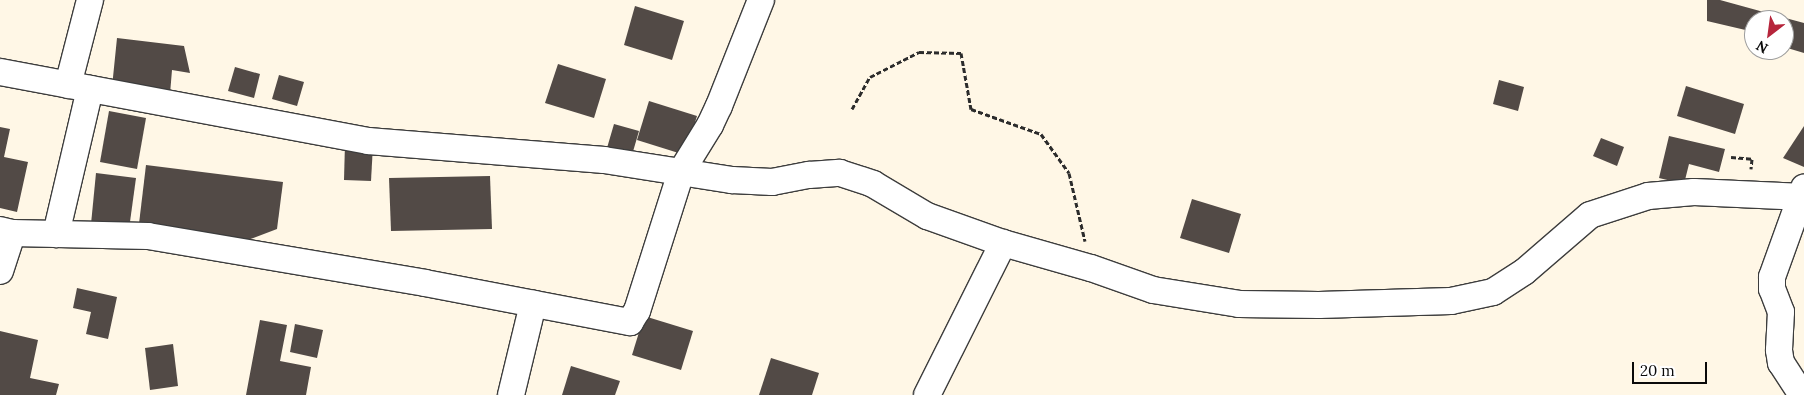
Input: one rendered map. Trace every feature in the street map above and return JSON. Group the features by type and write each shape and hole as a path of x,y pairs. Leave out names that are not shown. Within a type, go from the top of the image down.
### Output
{"street":[{"path":"56,234 79,87 90,0"},
{"path":"0,271 6,231 148,236 425,283 630,322 637,310 681,172 710,125 719,106 761,0"},
{"path":"0,72 368,141 604,160 732,180 772,182 810,175 840,173 873,184 927,216 1004,243 1091,268 1153,290 1239,304 1319,305 1450,300 1493,292 1524,272 1590,215 1648,196 1694,192 1803,194 1772,277 1772,289 1781,312 1793,324 1779,350 1781,363 1802,395"},
{"path":"927,395 1004,243"},
{"path":"511,395 533,304"}],"path":[{"path":"852,109 870,77 919,52 961,53 971,109 1042,134 1069,173 1091,268"}],"building":[{"path":"1707,0 1720,0 1757,10 1744,10 1744,30 1707,21"},
{"path":"635,6 684,21 672,60 624,45"},
{"path":"1794,20 1804,23 1804,53 1794,50"},
{"path":"117,38 184,46 190,73 172,70 170,94 112,87"},
{"path":"558,64 606,79 594,118 545,103"},
{"path":"235,67 260,74 254,98 228,91"},
{"path":"279,75 304,82 297,106 272,99"},
{"path":"1499,80 1524,87 1518,111 1493,104"},
{"path":"1686,86 1744,104 1735,134 1677,116"},
{"path":"649,101 697,116 685,155 637,140"},
{"path":"109,111 146,118 137,169 100,162"},
{"path":"614,124 639,131 632,155 607,148"},
{"path":"1804,126 1804,167 1783,158"},
{"path":"0,127 10,129 4,157 28,162 17,212 0,208"},
{"path":"1669,136 1725,149 1719,172 1689,164 1684,184 1659,178"},
{"path":"1601,138 1624,147 1617,166 1593,156"},
{"path":"345,143 373,145 371,181 344,180"},
{"path":"146,165 283,182 277,229 237,244 138,232"},
{"path":"96,173 136,178 129,229 91,224"},
{"path":"490,176 492,229 391,231 389,178"},
{"path":"1192,199 1241,214 1229,253 1180,238"},
{"path":"77,288 117,297 108,339 86,334 91,312 73,308"},
{"path":"644,316 693,331 681,370 632,355"},
{"path":"260,320 287,325 280,361 311,367 306,395 246,395"},
{"path":"295,324 323,330 317,358 290,352"},
{"path":"0,331 38,340 30,378 59,384 56,395 0,395"},
{"path":"173,344 178,386 150,390 145,348"},
{"path":"771,358 819,373 812,395 759,395"},
{"path":"571,366 620,381 615,395 562,395"}]}
